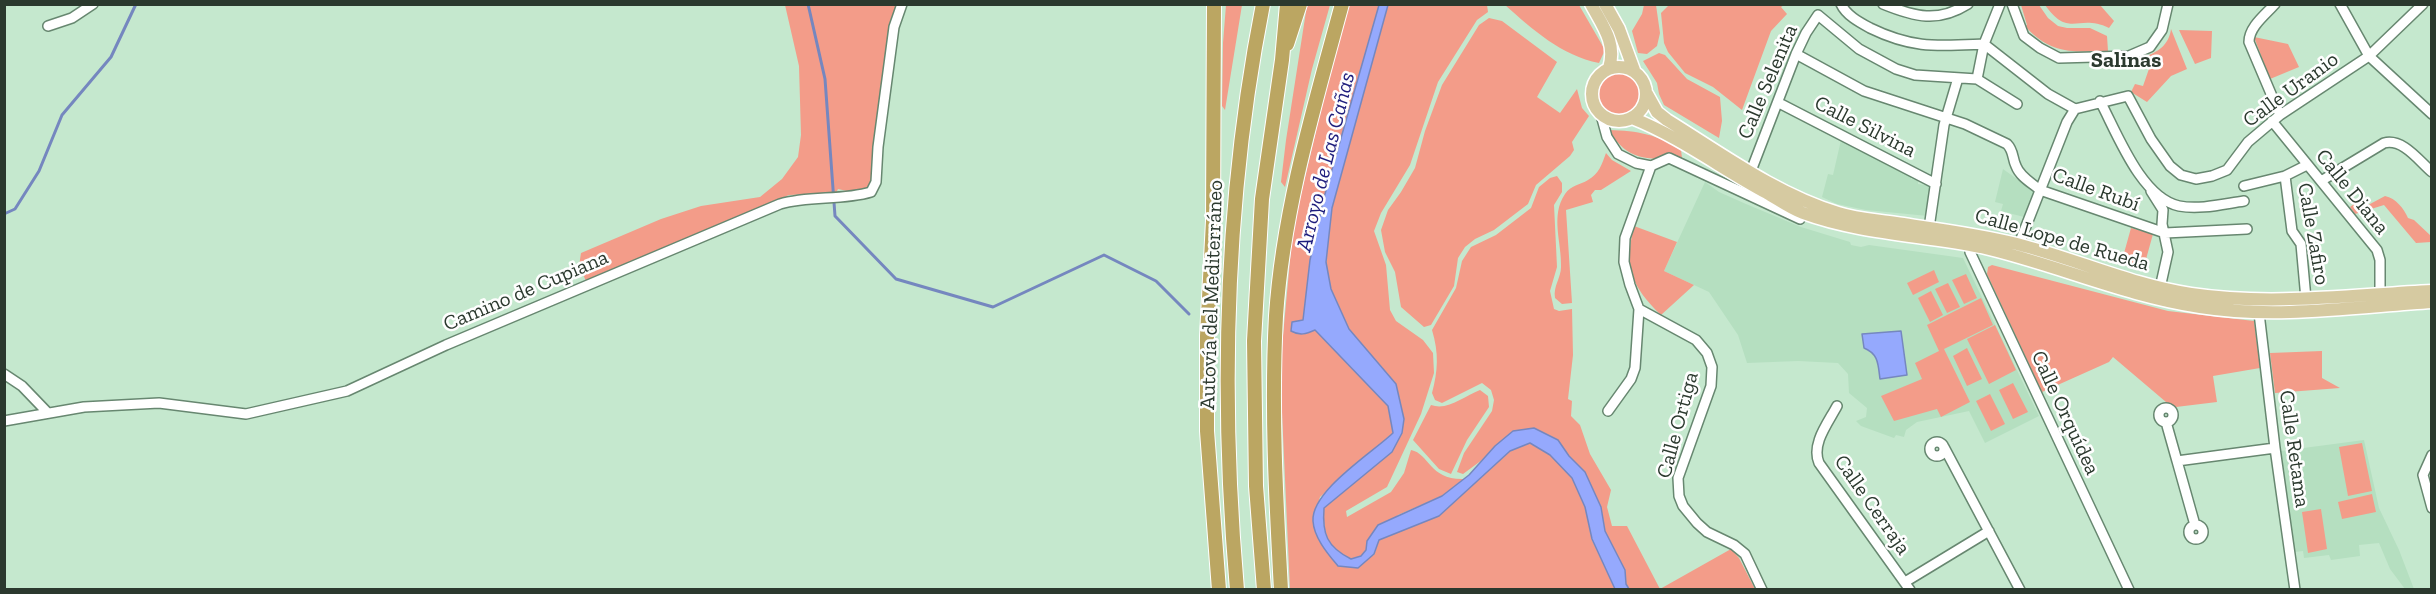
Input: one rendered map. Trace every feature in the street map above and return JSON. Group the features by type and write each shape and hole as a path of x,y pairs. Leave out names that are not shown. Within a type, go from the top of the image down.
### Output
{"highway":[{"path":"1214,4 1213,221 1207,336 1207,431 1219,590"},
{"name":"Autovía del Mediterráneo","path":"1237,590 1227,433 1228,333 1237,181 1261,4"},
{"name":"Autovía del Mediterráneo","path":"1264,590 1256,486 1254,341 1262,199 1282,60 1287,4"},
{"path":"1282,60 1299,4"},
{"path":"1281,590 1274,394 1276,316 1295,184 1342,4"}],"main road":[{"path":"1591,4 1613,49 1609,68"},
{"path":"1605,4 1619,29 1634,70 1644,80 1647,94 1643,108 1632,118 1616,121 1601,115 1592,99 1592,88 1596,78 1609,68 1622,66 1634,70"},
{"name":"Calle Lope de Rueda","path":"1647,94 1657,112 1667,120 1807,202 1840,214 2019,244 2160,288 2238,300 2306,299 2432,291"},
{"name":"Calle Lope de Rueda","path":"1632,118 1658,129 1802,212 1863,229 2013,255 2154,299 2202,308 2259,313 2432,302"},
{"name":"Calle Lope de Rueda","path":"1800,219 1859,237 1967,248"},
{"path":"1951,231 1967,248"}],"street":[{"path":"48,26 72,18 93,4"},
{"name":"Camino de Cupiana","path":"4,421 84,407 159,403 246,414 346,391 446,345 780,204 796,199 857,196 872,192 876,182 878,147 894,27 902,4"},
{"path":"1841,4 1850,16 1863,24 1910,44 1942,46 1984,44 2048,93 2075,109 2067,122 2019,244"},
{"path":"1882,4 1917,15 1939,18 1968,4"},
{"path":"1977,79 1984,44 2000,4"},
{"path":"2012,4 2024,36 2059,58 2129,56 2150,47 2162,30 2168,4"},
{"path":"2276,4 2255,26 2249,42 2280,115"},
{"path":"2340,4 2368,56 2432,114"},
{"name":"Calle Uranio","path":"2075,109 2100,101 2128,96 2151,139 2170,166 2181,175 2196,179 2212,176 2227,170 2248,142 2280,115 2368,56 2423,4"},
{"name":"Calle Selenita","path":"1751,171 1796,54 1818,15 1858,49 1896,69 1915,75 1977,79 2017,104"},
{"name":"Calle Rubí","path":"1796,54 1864,91 1965,124 2007,144 2012,149 2016,167 2040,190 2165,233 2247,229"},
{"path":"1929,228 1944,124 1958,78"},
{"path":"2100,101 2139,176 2163,210 2162,224 2168,252 2160,288"},
{"name":"Calle Silvina","path":"1779,103 1936,184"},
{"name":"Calle Lope de Rueda","path":"1601,115 1607,137 1618,154 1636,163 1652,166 1669,158 1800,219"},
{"name":"Calle Diana","path":"2272,122 2377,250 2380,260 2380,294"},
{"path":"2320,181 2391,141 2402,145 2432,172"},
{"name":"Calle Zafiro","path":"2244,186 2285,176 2307,165"},
{"path":"1608,411 1631,379 1635,368 1639,309 1629,285 1624,262 1625,238 1652,166"},
{"name":"Calle Zafiro","path":"2285,176 2292,231 2301,244 2306,299"},
{"path":"2150,189 2177,206 2196,208 2244,201"},
{"name":"Calle Orquídea","path":"1967,248 2129,590"},
{"name":"Calle Ortiga","path":"1639,309 1696,340 1707,353 1712,367 1711,386 1680,469 1677,487 1679,496 1683,506 1707,532 1734,545 1745,554 1762,590"},
{"name":"Calle Retama","path":"2259,313 2295,590"},
{"path":"4,374 22,386 47,412"},
{"name":"Calle Cerraja","path":"1837,406 1817,444 1816,456 1908,587"},
{"path":"2166,422 2194,525"},
{"path":"1944,447 2020,590"},
{"path":"2177,461 2275,448"},
{"path":"2432,455 2422,476 2432,508"},
{"path":"1908,587 1989,531"}],"shaded area":[{"path":"785,5 898,5 871,185 856,193 838,189 836,193 789,195 586,281 579,266 581,253 661,219 701,206 760,197 782,179 798,157 801,135 799,66"},
{"path":"1226,5 1242,5 1225,110 1222,106"},
{"path":"1307,5 1330,5 1312,69 1285,187 1281,182 1286,140"},
{"path":"1349,5 1379,5 1303,320 1292,322 1291,331 1315,330 1388,406 1393,433 1320,497 1313,521 1338,566 1374,555 1379,540 1439,516 1510,451 1530,443 1550,455 1572,477 1585,507 1592,540 1615,589 1290,590 1280,368 1293,228 1330,72"},
{"path":"1388,5 1487,5 1488,12 1477,20 1438,82 1410,165 1381,213 1374,231 1386,265 1390,310 1396,321 1423,340 1433,353 1434,373 1421,414 1387,487 1346,511 1347,517 1391,492 1404,473 1411,450 1417,452 1444,475 1464,479 1442,496 1398,515 1361,556 1351,559 1337,550 1328,539 1324,525 1324,508 1391,452 1402,433 1404,419 1396,384 1349,329 1331,289 1326,262 1332,208"},
{"path":"1505,5 1579,5 1605,50 1599,63 1560,48"},
{"path":"1644,5 1656,5 1660,33 1657,46 1647,54 1638,53 1632,31 1642,14"},
{"path":"1669,5 1784,5 1781,7 1787,14 1771,31 1742,110 1713,87 1685,73 1668,52 1664,43 1661,13"},
{"path":"2021,5 2039,5 2048,18 2058,26 2090,28 2107,36 2108,51 2084,52 2053,47 2025,26 2027,25"},
{"path":"2045,5 2100,5 2114,21 2109,28 2098,24 2068,23 2053,15"},
{"path":"1489,18 1502,21 1557,62 1537,97 1560,113 1577,89 1582,108 1589,116 1572,142 1574,150 1570,156 1536,185 1528,204 1494,230 1475,239 1465,247 1458,258 1454,286 1431,325 1424,327 1401,307 1395,272 1385,252 1381,230 1388,210 1415,168 1425,131 1442,85 1479,25"},
{"path":"2171,29 2187,69 2171,76 2147,102 2131,92 2135,84 2143,86 2150,66 2144,57 2162,47"},
{"path":"2179,30 2212,31 2211,58 2195,64"},
{"path":"2254,37 2288,44 2299,67 2270,79"},
{"path":"1659,53 1665,55 1687,79 1720,97 1722,121 1719,138 1664,105 1657,83 1643,61"},
{"path":"1619,73 1634,79 1640,94 1634,109 1619,115 1604,109 1598,94 1604,79"},
{"path":"1609,130 1629,131 1655,137 1681,150 1682,158 1679,160 1657,159 1631,153 1623,148"},
{"path":"1841,140 1911,176 1911,179 1918,180 1918,184 1931,186 1928,216 1866,210 1837,204 1822,197 1828,174 1833,175"},
{"path":"1606,153 1612,160 1631,171 1601,190 1595,190 1591,195 1593,202 1566,210 1572,303 1562,304 1555,298 1561,267 1558,211 1565,194 1570,189 1595,175"},
{"path":"2003,169 2035,192 2024,217 2001,211 2003,204 1995,202"},
{"path":"1557,176 1562,183 1562,192 1554,205 1557,267 1550,291 1554,309 1559,311 1572,309 1573,355 1568,399 1572,401 1571,416 1580,425 1590,454 1611,490 1607,507 1612,526 1627,526 1660,589 1629,589 1626,584 1625,570 1605,531 1601,507 1585,472 1569,456 1558,440 1495,446 1482,460 1463,474 1457,472 1464,453 1492,411 1494,400 1491,390 1482,383 1442,403 1435,400 1432,393 1437,362 1432,330 1456,288 1462,261 1471,247 1496,235 1531,208 1539,187 1550,178"},
{"path":"1705,182 1719,192 1746,204 1801,227 1850,242 1851,245 1861,247 1869,245 1963,258 2039,416 1985,443 1969,411 1917,422 1906,430 1904,437 1896,435 1894,438 1861,426 1856,421 1866,417 1867,408 1849,393 1848,374 1838,363 1798,361 1747,363 1738,335 1709,292 1664,271"},
{"path":"2385,196 2396,201 2408,218 2414,220 2431,236 2431,242 2416,243 2384,205 2355,214 2350,207 2354,204 2357,211"},
{"path":"1634,226 1677,242 1664,271 1694,285 1661,315 1643,295 1632,275 1630,253"},
{"path":"2131,228 2153,234 2143,270 2121,264"},
{"path":"1992,265 2168,311 2254,321 2260,368 2213,376 2217,402 2176,407 2166,402 2113,357 2109,362 2042,392 1987,274 1988,267"},
{"path":"1934,270 1939,282 1913,295 1907,283"},
{"path":"1966,274 1977,298 1964,304 1952,280"},
{"path":"1948,283 1960,307 1947,313 1935,289"},
{"path":"1931,291 1943,315 1930,322 1918,298"},
{"path":"1981,298 1993,325 1944,349 1970,402 1941,417 1937,409 1894,421 1881,396 1922,379 1915,363 1939,351 1927,325"},
{"path":"1995,325 2016,370 1989,384 1967,339"},
{"path":"1967,348 1982,379 1967,386 1953,356"},
{"path":"2322,351 2322,378 2340,388 2275,393 2270,353"},
{"path":"2013,383 2028,412 2013,419 1999,390"},
{"path":"1480,390 1488,396 1489,407 1467,440 1451,474 1439,469 1413,440 1431,405 1444,406"},
{"path":"1990,394 2005,424 1991,431 1976,401"},
{"path":"2364,440 2379,508 2414,589 2405,589 2390,569 2379,543 2359,545 2360,556 2331,560 2329,555 2304,558 2303,551 2295,552 2281,451"},
{"path":"2362,443 2372,491 2348,496 2339,447"},
{"path":"2372,494 2376,512 2342,519 2338,502"},
{"path":"2321,509 2327,549 2308,553 2302,512"},
{"path":"1731,549 1739,558 1755,589 1660,589"}],"water":[{"path":"1379,5 1388,5 1332,208 1326,262 1331,289 1349,329 1396,384 1404,419 1402,433 1392,452 1324,508 1325,532 1336,550 1351,559 1361,556 1366,550 1367,541 1378,525 1442,496 1469,475 1495,446 1513,431 1534,428 1558,440 1569,456 1585,472 1601,507 1605,531 1625,570 1626,584 1629,589 1615,589 1592,539 1585,507 1572,478 1550,455 1530,443 1510,451 1439,516 1379,540 1374,554 1358,568 1338,566 1316,534 1313,521 1315,509 1322,497 1344,473 1393,433 1388,406 1315,330 1303,334 1291,331 1292,322 1303,320 1310,260 1323,201"},
{"path":"1901,331 1907,375 1880,379 1877,360 1873,353 1864,348 1862,334"}],"waterway":[{"path":"4,214 15,209 39,171 62,115 111,57 136,4"},
{"path":"808,4 825,79 835,216 896,279 993,307 1104,255 1156,281 1189,314"}],"district":[{"name":"Salinas","path":"2126,61"}],"water label":[{"name":"Arroyo de Las Cañas","path":"1326,162"}]}
